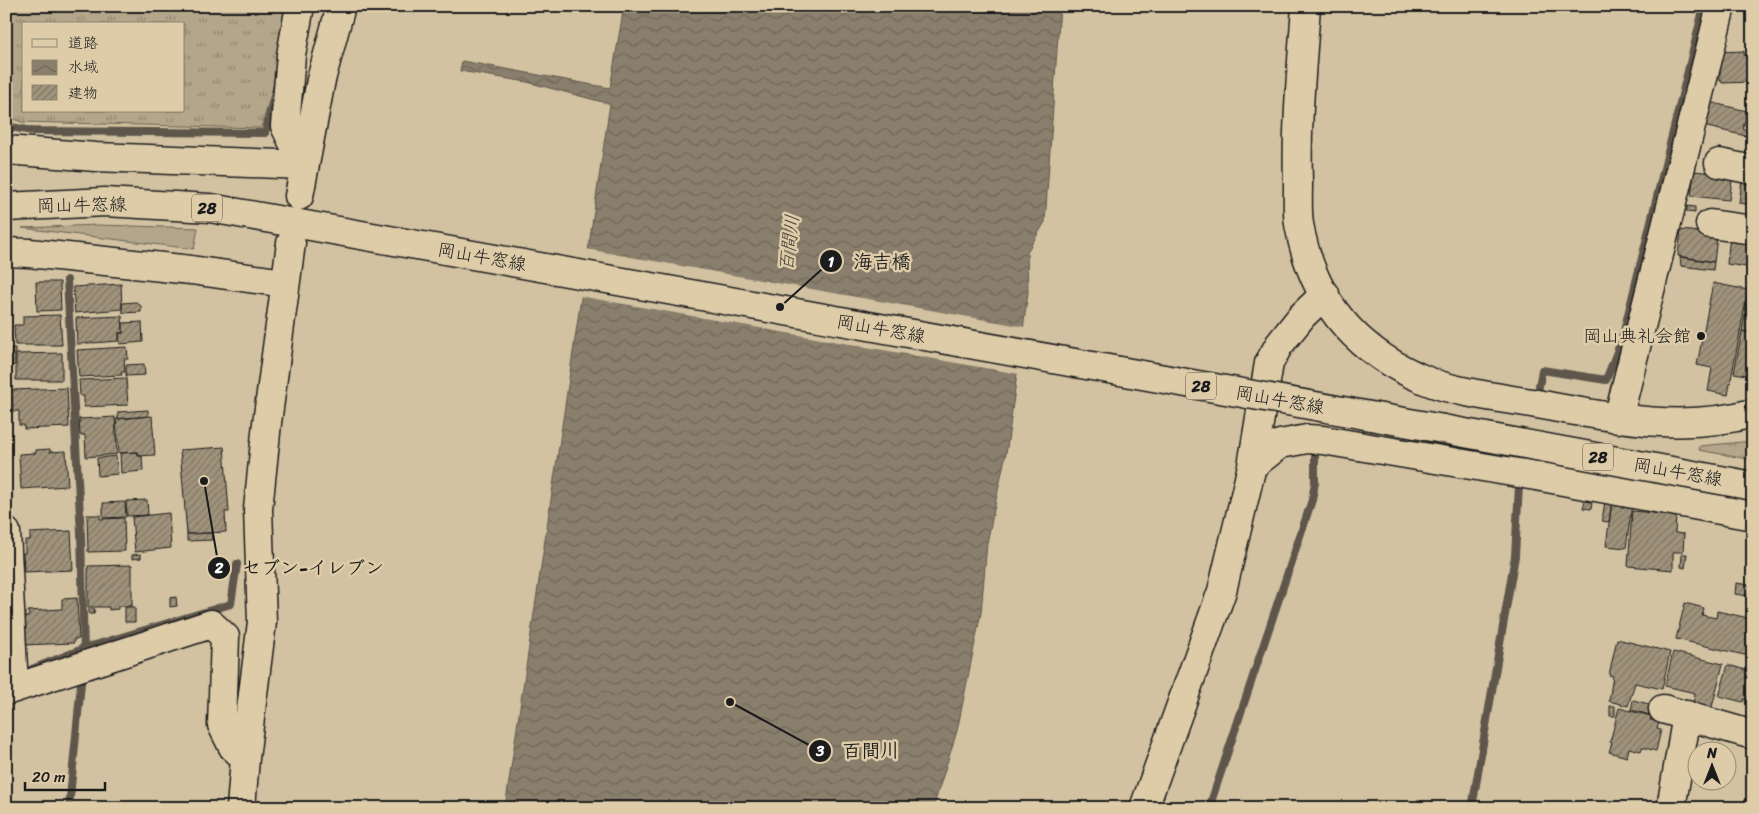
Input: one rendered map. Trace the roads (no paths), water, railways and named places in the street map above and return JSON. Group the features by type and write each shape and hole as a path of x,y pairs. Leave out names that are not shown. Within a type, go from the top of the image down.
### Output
{"street":[{"path":"300,6 291,55 286,126 304,165"},
{"path":"299,196 321,80 341,6"},
{"path":"1306,6 1297,151 1299,223 1314,274 1338,318 1363,344 1393,365 1427,381 1468,392 1618,419 1651,422 1693,422 1753,413"},
{"path":"1618,419 1721,6"},
{"path":"6,150 96,157 304,165"},
{"path":"1719,163 1753,170"},
{"name":"岡山牛窓線","path":"6,207 105,202 210,208 1753,486"},
{"path":"1710,224 1753,230"},
{"path":"241,808 245,758 262,622 258,510 267,422 291,242"},
{"path":"6,252 191,270 286,283"},
{"path":"1144,808 1222,591 1252,466 1268,363 1279,344 1302,316 1325,294"},
{"path":"1252,466 1280,444 1307,439 1323,440 1536,476 1753,516"},
{"path":"6,532 11,682 211,624 225,637 222,725 233,747 245,758"},
{"path":"1671,808 1675,712 1753,735"}],"water":[{"path":"624,6 1060,6 1045,222 1027,252 1028,292 1007,448 987,543 981,613 957,731 933,808 505,808 610,104 527,82 460,71 462,61 610,88"}],"waterway":[{"path":"1538,392 1542,370 1606,380 1622,339 1704,6"},
{"path":"6,126 32,131 265,133 276,89"},
{"path":"67,280 81,534 84,654"},
{"path":"1209,808 1312,500 1315,482 1315,449"},
{"path":"1472,808 1515,556 1519,486"},
{"path":"32,669 85,648 231,604 237,564"},
{"path":"69,808 82,673"}],"place":[{"name":"海吉橋","path":"780,307"},
{"name":"岡山典礼会館","path":"1701,336"},
{"name":"セブン-イレブン","path":"204,481"},
{"name":"百間川","path":"730,702"}]}
